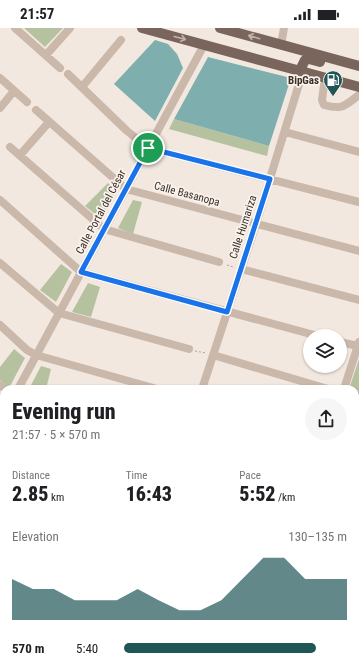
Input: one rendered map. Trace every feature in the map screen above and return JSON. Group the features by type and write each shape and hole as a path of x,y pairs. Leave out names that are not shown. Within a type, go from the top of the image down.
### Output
{"main road":[{"path":"142,28 359,86"},
{"path":"220,28 239,30 281,45 359,65"},
{"path":"302,71 304,62 309,59 359,65"}],"street":[{"path":"15,28 60,68"},
{"path":"46,55 70,28"},
{"path":"281,45 284,28"},
{"path":"82,87 121,40"},
{"name":"Calle Portal del César","path":"20,385 204,45"},
{"name":"Calle Humariza","path":"203,385 285,132 302,71"},
{"path":"68,74 126,130 148,148 359,202"},
{"path":"325,77 322,100 324,105 338,108 343,107 359,95"},
{"path":"0,78 28,102"},
{"path":"0,108 14,91"},
{"name":"Calle Basanopa","path":"36,110 126,189 359,251"},
{"path":"20,155 49,122"},
{"path":"285,132 359,152"},
{"path":"10,146 104,229 219,262"},
{"path":"0,200 81,272 303,332"},
{"path":"0,262 59,313 189,349"},
{"path":"241,269 359,300"},
{"path":"0,325 27,350 36,355 144,385"},
{"path":"345,385 358,344 347,343"},
{"path":"213,355 314,385"}],"path":[{"path":"219,262 241,269"},
{"path":"189,349 213,355"}],"green space":[{"path":"24,28 63,28 45,47"},
{"path":"174,119 269,146 267,156 169,129"},
{"path":"108,183 116,191 101,219 85,206"},
{"path":"133,200 142,202 133,234 118,228"},
{"path":"61,264 72,272 56,302 40,290"},
{"path":"88,283 100,287 91,317 72,312"},
{"path":"14,349 25,358 11,385 6,385 0,380 0,367"},
{"path":"359,359 359,385 350,385"},
{"path":"41,366 51,369 47,385 31,385"}],"water":[{"path":"155,40 168,44 177,54 183,68 155,121 114,84"},
{"path":"208,57 291,78 269,146 174,119"}],"place":[{"name":"BipGas","path":"333,97"}],"route":[{"path":"148,148 270,179 227,312 81,272 148,148"}]}
